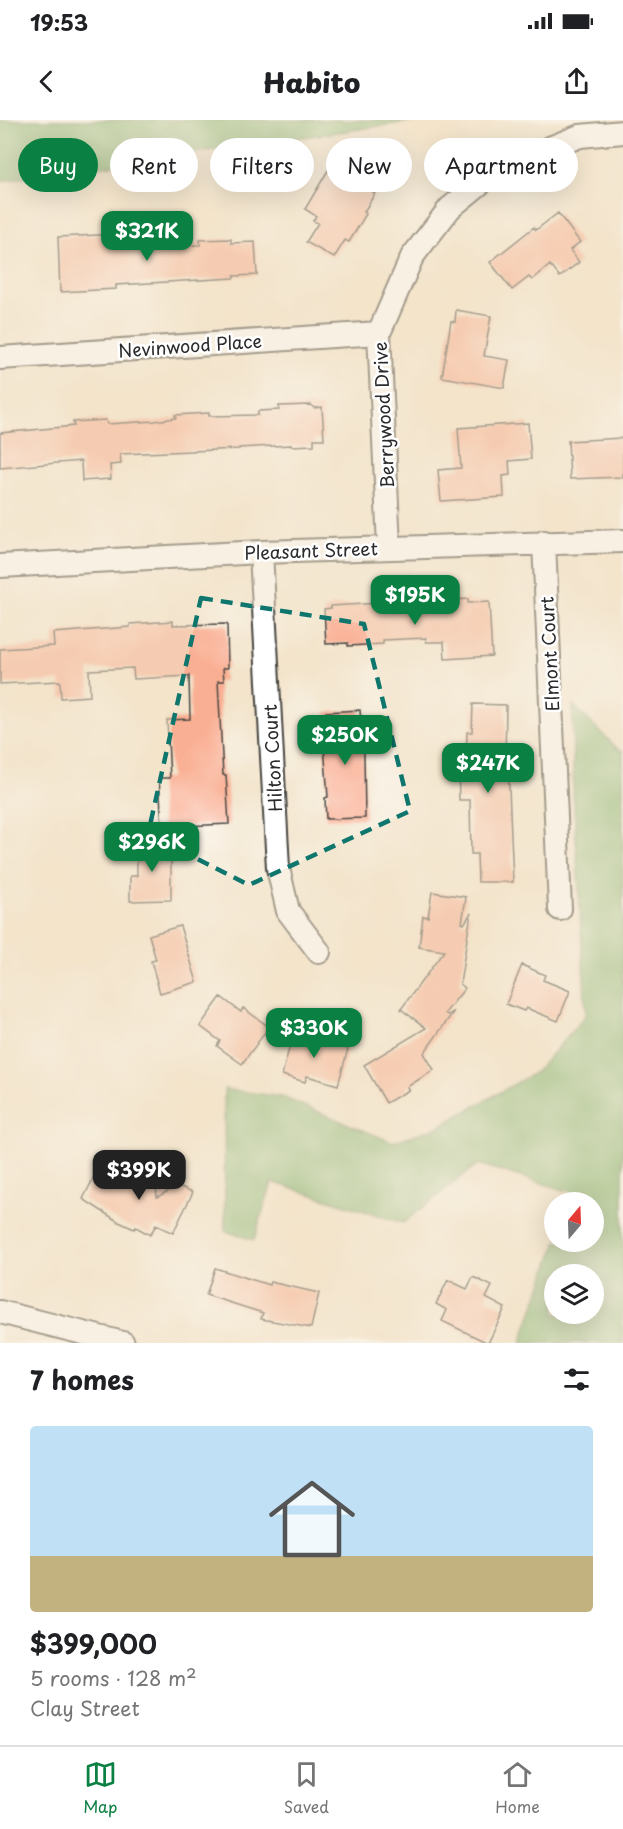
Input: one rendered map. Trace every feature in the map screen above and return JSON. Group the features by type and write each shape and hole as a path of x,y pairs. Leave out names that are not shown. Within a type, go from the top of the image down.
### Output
{"street":[{"name":"Berrywood Drive","path":"389,547 379,333 412,257 450,208 499,168 580,136 623,132"},
{"name":"Nevinwood Place","path":"0,358 379,333"},
{"name":"Pleasant Street","path":"0,566 261,552 623,541"},
{"name":"Elmont Court","path":"544,542 561,909"},
{"name":"Hilton Court","path":"261,552 278,868 288,911 319,952"},
{"path":"0,1312 123,1343"}],"highlighted area":[{"path":"201,598 364,624 410,811 249,885 148,834"}],"green space":[{"path":"0,120 422,120 297,138 210,138 210,151 198,152 198,138 110,138 110,165 98,167 98,138 18,138 18,178 0,181"},
{"path":"573,705 619,750 623,750 623,1343 521,1343 544,1278 544,1324 604,1324 604,1264 549,1264 553,1252 604,1252 604,1192 571,1192 478,1164 403,1223 272,1182 254,1240 225,1231 224,1089 282,1097 392,1142 438,1127 536,1072 586,1015 573,791"}],"building":[{"path":"326,174 326,192 375,193 364,212 366,214 349,242 345,240 334,258 306,242 318,223 313,221 316,216 305,209"},
{"path":"558,213 580,242 570,250 579,262 560,277 550,265 532,280 529,277 512,290 490,262 534,227 536,230"},
{"path":"138,233 139,247 200,245 200,240 231,239 231,243 255,242 257,275 116,285 116,289 60,292 58,237"},
{"path":"456,310 491,316 484,356 509,360 504,388 442,377 451,321 455,322"},
{"path":"311,405 314,408 322,407 324,439 314,439 314,445 120,454 121,464 110,465 111,479 82,481 81,461 0,468 0,433 74,426 73,422 106,420 107,424 155,421 176,418 175,415 209,413 209,416 258,415 258,411 279,410 279,406"},
{"path":"528,423 531,459 509,461 510,475 503,476 504,497 441,501 438,470 461,468 458,428"},
{"path":"623,438 623,477 570,479 568,441"},
{"path":"468,599 468,603 489,602 492,656 445,659 444,642 426,642 426,638 383,640 383,644 348,646 348,643 326,644 324,609 331,608 331,606 380,603 381,608 437,606 437,601"},
{"path":"173,621 173,625 227,624 228,668 223,668 224,681 218,681 223,775 226,775 229,824 162,827 159,778 170,778 167,720 190,719 189,676 134,679 133,668 89,670 90,696 61,698 60,681 0,684 0,649 54,646 53,633"},
{"path":"473,704 506,705 505,764 508,764 513,882 478,882 477,854 471,854 470,800 459,800 458,765 466,765 467,732 472,732"},
{"path":"360,710 364,756 365,818 326,819 325,798 328,797 323,733 328,733 326,712"},
{"path":"137,843 171,843 171,900 130,901 130,876 137,876"},
{"path":"432,892 466,897 462,923 464,924 471,913 460,984 465,988 445,1013 448,1015 454,1011 424,1053 434,1070 407,1087 409,1090 386,1103 364,1065 426,1028 401,1009 444,951 419,947 423,916 428,917"},
{"path":"180,926 197,982 160,993 151,961 156,960 149,935"},
{"path":"522,965 545,975 543,980 570,991 558,1021 526,1008 524,1011 506,1004"},
{"path":"221,997 241,1012 243,1008 269,1027 242,1064 217,1046 220,1041 200,1026"},
{"path":"294,1030 327,1039 326,1042 348,1049 338,1085 307,1076 305,1082 282,1075"},
{"path":"142,1167 155,1174 157,1197 178,1186 193,1192 173,1233 156,1225 150,1235 136,1227 134,1229 83,1199 96,1173 118,1184 120,1178 125,1181"},
{"path":"215,1268 269,1285 270,1282 319,1293 311,1328 261,1319 263,1313 206,1295"},
{"path":"473,1277 492,1286 486,1298 505,1308 488,1343 442,1321 447,1310 436,1304 448,1280 467,1289"}]}
